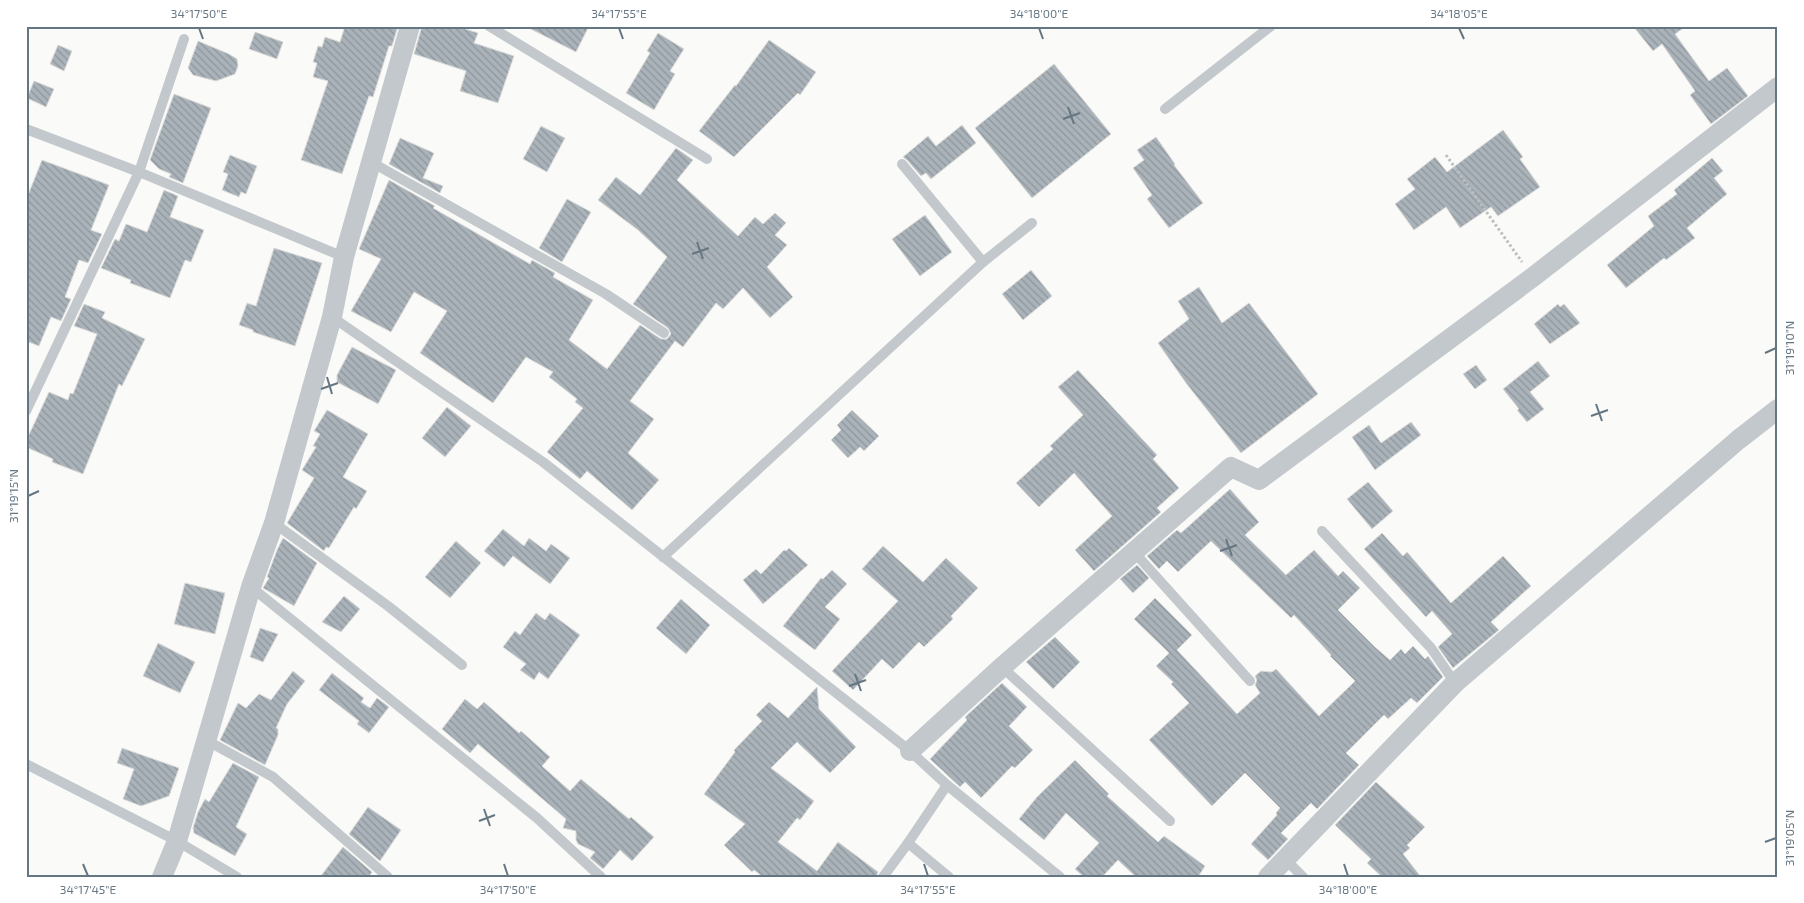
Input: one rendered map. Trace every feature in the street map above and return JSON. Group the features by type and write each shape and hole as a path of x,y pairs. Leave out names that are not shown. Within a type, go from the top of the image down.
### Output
{"street":[{"path":"162,877 177,841 252,587 274,523 332,317 344,257 410,26"},
{"path":"910,752 1002,667 1231,467 1259,480 1533,276 1778,87"},
{"path":"1268,877 1284,858 1455,682 1738,440 1778,409"}],"lane":[{"path":"489,26 707,159"},
{"path":"1164,109 1271,26"},
{"path":"26,411 139,172 184,40"},
{"path":"26,129 139,172 344,257"},
{"path":"371,162 606,294 664,333"},
{"path":"902,164 983,262"},
{"path":"663,557 983,262 1032,223"},
{"path":"332,317 543,462 910,752 947,785 1060,877"},
{"path":"274,523 388,606 462,664"},
{"path":"1322,531 1431,648 1455,682"},
{"path":"1134,552 1250,681"},
{"path":"252,587 537,818 601,877"},
{"path":"1002,667 1170,821"},
{"path":"206,740 273,777 388,877"},
{"path":"26,764 177,841 237,877"},
{"path":"883,877 947,785"},
{"path":"908,843 948,877"},
{"path":"1284,858 1303,877"}],"path":[{"path":"1446,155 1533,276"}],"building":[{"path":"345,26 398,26 392,46 389,46 373,97 369,96 342,174 301,160 328,81 313,77 317,63 313,62 318,46 322,47 325,37 340,42"},
{"path":"422,26 456,26 478,33 474,43 514,56 498,103 460,91 466,71 414,54"},
{"path":"525,26 589,26 576,52"},
{"path":"1633,26 1686,26 1675,34 1709,81 1727,68 1748,96 1711,124 1690,95 1695,91 1662,44 1653,51"},
{"path":"255,32 283,42 277,59 249,49"},
{"path":"658,33 684,49 670,71 675,74 654,110 626,93 650,53 647,51"},
{"path":"769,40 816,72 800,95 798,93 734,157 699,131 736,86"},
{"path":"198,41 237,59 238,66 235,74 216,81 193,75 188,68"},
{"path":"58,45 72,51 64,71 50,64"},
{"path":"1054,64 1111,134 1032,198 975,128"},
{"path":"34,81 54,89 46,107 27,98"},
{"path":"174,94 211,108 183,183 169,177 171,174 159,169 150,160"},
{"path":"962,125 976,143 931,179 926,173 921,176 903,157 928,136 936,146"},
{"path":"541,126 565,138 547,172 523,159"},
{"path":"1503,130 1523,157 1520,159 1540,187 1498,216 1491,207 1460,228 1446,207 1414,230 1395,204 1415,189 1407,179 1435,157 1447,172"},
{"path":"1156,137 1174,165 1203,203 1169,228 1147,199 1152,195 1133,168 1144,160 1137,150"},
{"path":"400,138 434,153 423,178 443,186 440,193 389,164"},
{"path":"676,148 693,160 677,180 738,236 755,217 763,224 775,213 786,223 775,235 787,245 767,267 793,297 770,318 743,288 723,309 716,303 683,347 675,341 630,401 654,419 628,453 659,480 632,510 587,471 580,479 547,452 583,408 575,402 577,399 549,377 553,372 526,357 493,403 420,353 447,311 414,292 391,332 351,311 381,259 359,249 389,180 435,206 433,208 530,264 532,260 555,273 553,277 593,300 569,340 607,369 640,325 661,339 667,339 671,334 668,328 633,304 667,257 638,230 598,200 616,177 640,195"},
{"path":"230,155 257,166 246,194 241,192 239,197 222,190 228,174 223,172"},
{"path":"1712,158 1723,171 1714,178 1727,194 1687,228 1695,238 1666,260 1664,258 1626,288 1607,265 1654,226 1648,216 1677,194 1674,190"},
{"path":"42,160 109,185 91,230 102,234 88,263 79,260 65,297 71,299 61,321 51,317 39,346 26,341 26,200"},
{"path":"164,190 178,196 170,217 204,230 191,262 185,260 170,298 130,283 131,280 101,268 115,239 119,241 126,224 147,232"},
{"path":"567,199 591,212 562,262 539,248"},
{"path":"925,215 952,252 920,276 892,239"},
{"path":"274,248 322,263 295,346 253,332 253,330 239,325 247,303 256,306"},
{"path":"1031,270 1052,296 1023,320 1002,294"},
{"path":"1199,287 1222,323 1249,303 1318,394 1241,453 1186,383 1158,343 1189,319 1178,301"},
{"path":"84,304 105,312 102,318 145,339 122,386 119,384 83,474 52,462 53,459 26,447 26,441 49,392 68,400 70,393 73,394 97,334 74,326"},
{"path":"1558,304 1560,307 1564,304 1580,323 1550,344 1534,324"},
{"path":"352,347 396,370 378,404 337,382 337,375"},
{"path":"1538,361 1550,376 1530,392 1544,409 1527,422 1503,389"},
{"path":"1476,365 1487,380 1475,389 1463,374"},
{"path":"1078,370 1157,455 1153,459 1179,488 1157,508 1161,512 1094,571 1075,550 1112,516 1074,473 1039,507 1016,483 1053,449 1050,446 1083,415 1058,387"},
{"path":"447,407 471,426 445,457 422,438"},
{"path":"327,410 368,434 343,477 367,491 356,509 354,507 329,548 326,547 324,551 287,523 314,478 302,470 316,447 313,446 320,434 314,431"},
{"path":"852,410 879,436 864,451 860,447 848,458 831,440 841,430 837,425"},
{"path":"1411,422 1421,435 1375,470 1352,437 1369,425 1381,443"},
{"path":"1368,482 1393,511 1372,529 1347,499"},
{"path":"1230,489 1259,522 1245,535 1286,575 1314,550 1338,576 1343,571 1360,588 1338,610 1375,647 1390,660 1401,649 1405,654 1413,646 1425,659 1428,656 1443,677 1417,703 1411,698 1388,719 1384,715 1346,753 1359,765 1317,809 1311,803 1281,833 1288,839 1268,860 1251,844 1277,815 1276,813 1280,808 1245,773 1212,806 1149,740 1189,703 1171,684 1173,682 1156,666 1169,653 1134,619 1155,598 1192,635 1177,650 1237,714 1260,693 1255,685 1257,680 1255,676 1261,671 1272,672 1276,669 1319,716 1355,681 1294,615 1291,618 1211,541 1178,572 1167,561 1159,569 1147,556 1177,530 1181,533"},
{"path":"503,529 524,546 529,538 546,551 551,544 570,558 550,584 513,556 504,567 484,551"},
{"path":"1382,533 1403,556 1407,552 1451,603 1503,556 1531,586 1491,622 1499,630 1453,668 1438,647 1452,634 1432,611 1426,617 1364,549"},
{"path":"283,538 317,563 294,606 263,588 269,578 267,577"},
{"path":"456,541 481,563 450,598 425,577"},
{"path":"883,546 923,582 946,558 978,588 951,616 953,619 924,647 919,642 893,669 882,659 853,690 832,671 898,601 862,569"},
{"path":"789,548 808,565 763,604 743,580 756,569 761,574 784,550 786,551"},
{"path":"1137,565 1149,578 1133,593 1120,579"},
{"path":"832,570 847,584 825,607 840,619 815,650 783,626 821,578 823,579"},
{"path":"185,583 225,593 215,634 174,624"},
{"path":"344,596 360,609 341,632 322,622"},
{"path":"681,599 710,625 686,654 656,628"},
{"path":"536,613 545,620 550,613 580,635 548,679 539,672 534,680 520,670 526,664 503,647 515,631 520,635"},
{"path":"260,628 278,634 263,662 250,657"},
{"path":"1055,637 1080,662 1053,689 1026,662"},
{"path":"158,643 195,662 180,693 143,676"},
{"path":"293,671 305,681 287,704 276,728 278,729 278,735 265,765 220,740 238,703 246,708 259,694 271,700"},
{"path":"332,673 364,698 361,702 370,708 377,698 389,707 369,733 357,724 359,721 319,690"},
{"path":"1002,683 1027,707 1009,726 1033,750 1015,768 1012,766 981,798 965,782 960,787 930,759 967,720 965,717"},
{"path":"817,687 819,709 856,747 830,773 797,742 771,768 814,801 800,820 797,818 778,842 817,871 838,842 878,872 876,877 763,877 754,870 752,872 724,845 745,824 704,794 735,752 734,750 762,721 756,715 769,702 788,718"},
{"path":"465,699 477,709 484,702 519,733 521,731 550,757 542,766 570,791 581,779 654,837 632,861 620,850 603,869 590,858 595,852 578,844 576,831 563,828 566,819 478,744 470,753 442,729"},
{"path":"122,748 179,768 169,796 141,806 123,799 134,769 117,763"},
{"path":"1075,760 1109,794 1107,796 1158,842 1164,836 1205,866 1198,877 1136,877 1118,860 1102,877 1084,877 1075,869 1099,843 1066,813 1044,840 1019,819 1037,797"},
{"path":"233,763 259,777 236,827 247,834 235,856 194,833 193,828 205,799 209,802"},
{"path":"1376,782 1425,827 1407,845 1410,848 1403,854 1421,877 1382,877 1367,863 1371,859 1335,825"},
{"path":"368,807 401,830 380,861 349,834"},
{"path":"343,847 372,872 369,877 320,877"}]}
